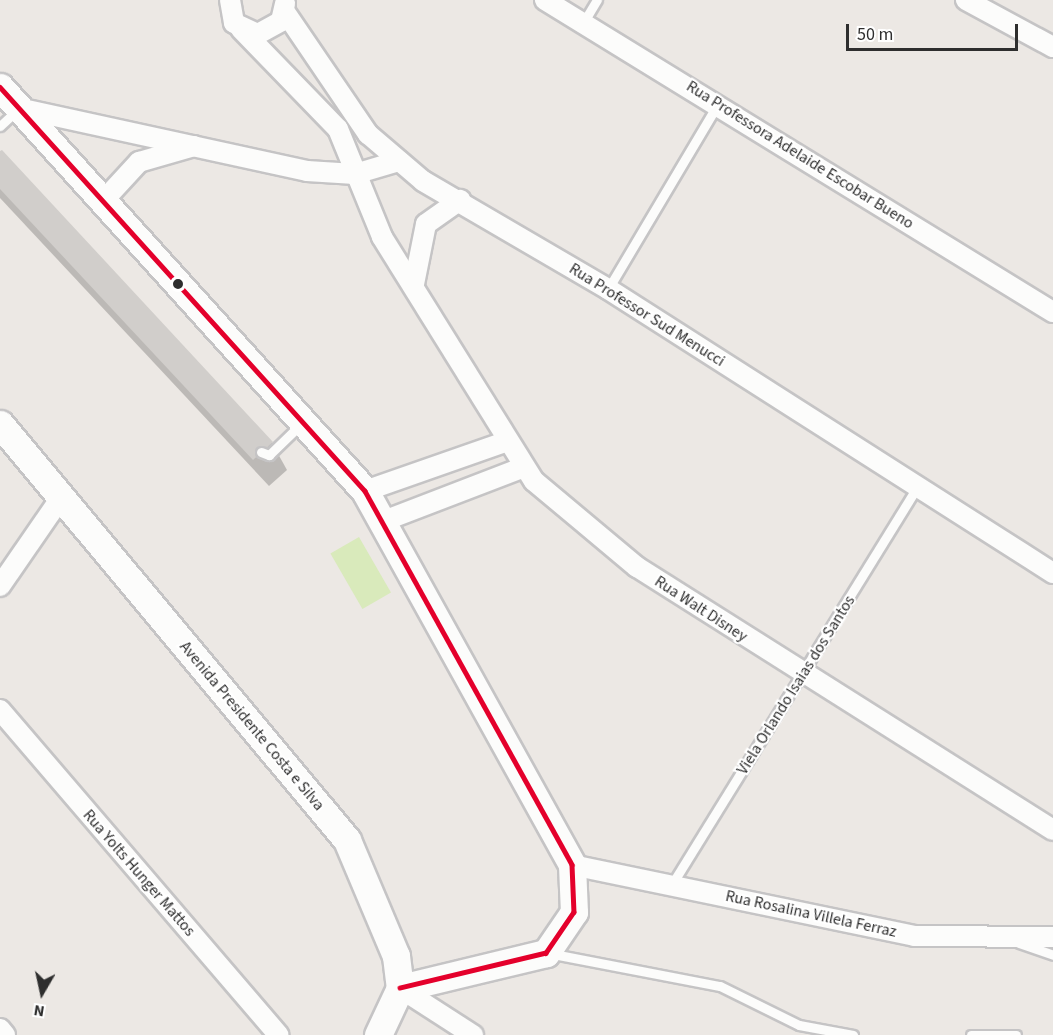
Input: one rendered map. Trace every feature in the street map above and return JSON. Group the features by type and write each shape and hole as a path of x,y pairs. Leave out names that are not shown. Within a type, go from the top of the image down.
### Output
{"street":[{"name":"Rua Professora Adelaide Escobar Bueno","path":"545,0 1052,310"},
{"path":"966,0 1053,48"},
{"path":"228,2 241,29 338,129 351,151 355,174 382,237 414,284 522,468 381,522"},
{"path":"241,29 267,33 285,6"},
{"name":"Rua Professor Sud Menucci","path":"285,6 346,106 399,161 608,289 1053,573"},
{"path":"0,87 9,117 104,200 365,491 572,865 574,912 546,953 400,988"},
{"path":"9,117 196,146 308,171 355,174 399,161"},
{"path":"104,200 140,162 196,146"},
{"path":"414,284 426,224 460,200"},
{"name":"Avenida Presidente Costa e Silva","path":"0,424 60,500 346,840 391,935 400,988"},
{"path":"365,491 508,441"},
{"name":"Rua Walt Disney","path":"522,468 637,567 803,675 1053,830"},
{"path":"0,586 60,500"},
{"name":"Rua Yolts Hunger Mattos","path":"0,710 279,1035"},
{"name":"Rua Rosalina Villela Ferraz","path":"572,865 914,936 1011,940 1053,937"},
{"path":"378,1035 400,988"},
{"path":"400,988 473,1035"},
{"path":"0,1029 5,1035"}],"lane":[{"path":"583,23 597,0"},
{"path":"608,289 718,104"},
{"path":"261,453 269,455 302,423"},
{"name":"Viela Orlando Isaias dos Santos","path":"672,884 803,675 918,485"},
{"path":"1011,940 1053,955"},
{"path":"546,953 720,986 799,1025 853,1035"},
{"path":"971,1035 1016,1035"}],"green space":[{"path":"359,537 391,592 362,609 330,554"}],"building":[{"path":"2,150 273,442 253,460 0,189 0,151"}],"transit line":[{"path":"0,87 365,491 572,865 574,912 546,953 400,988"}]}
